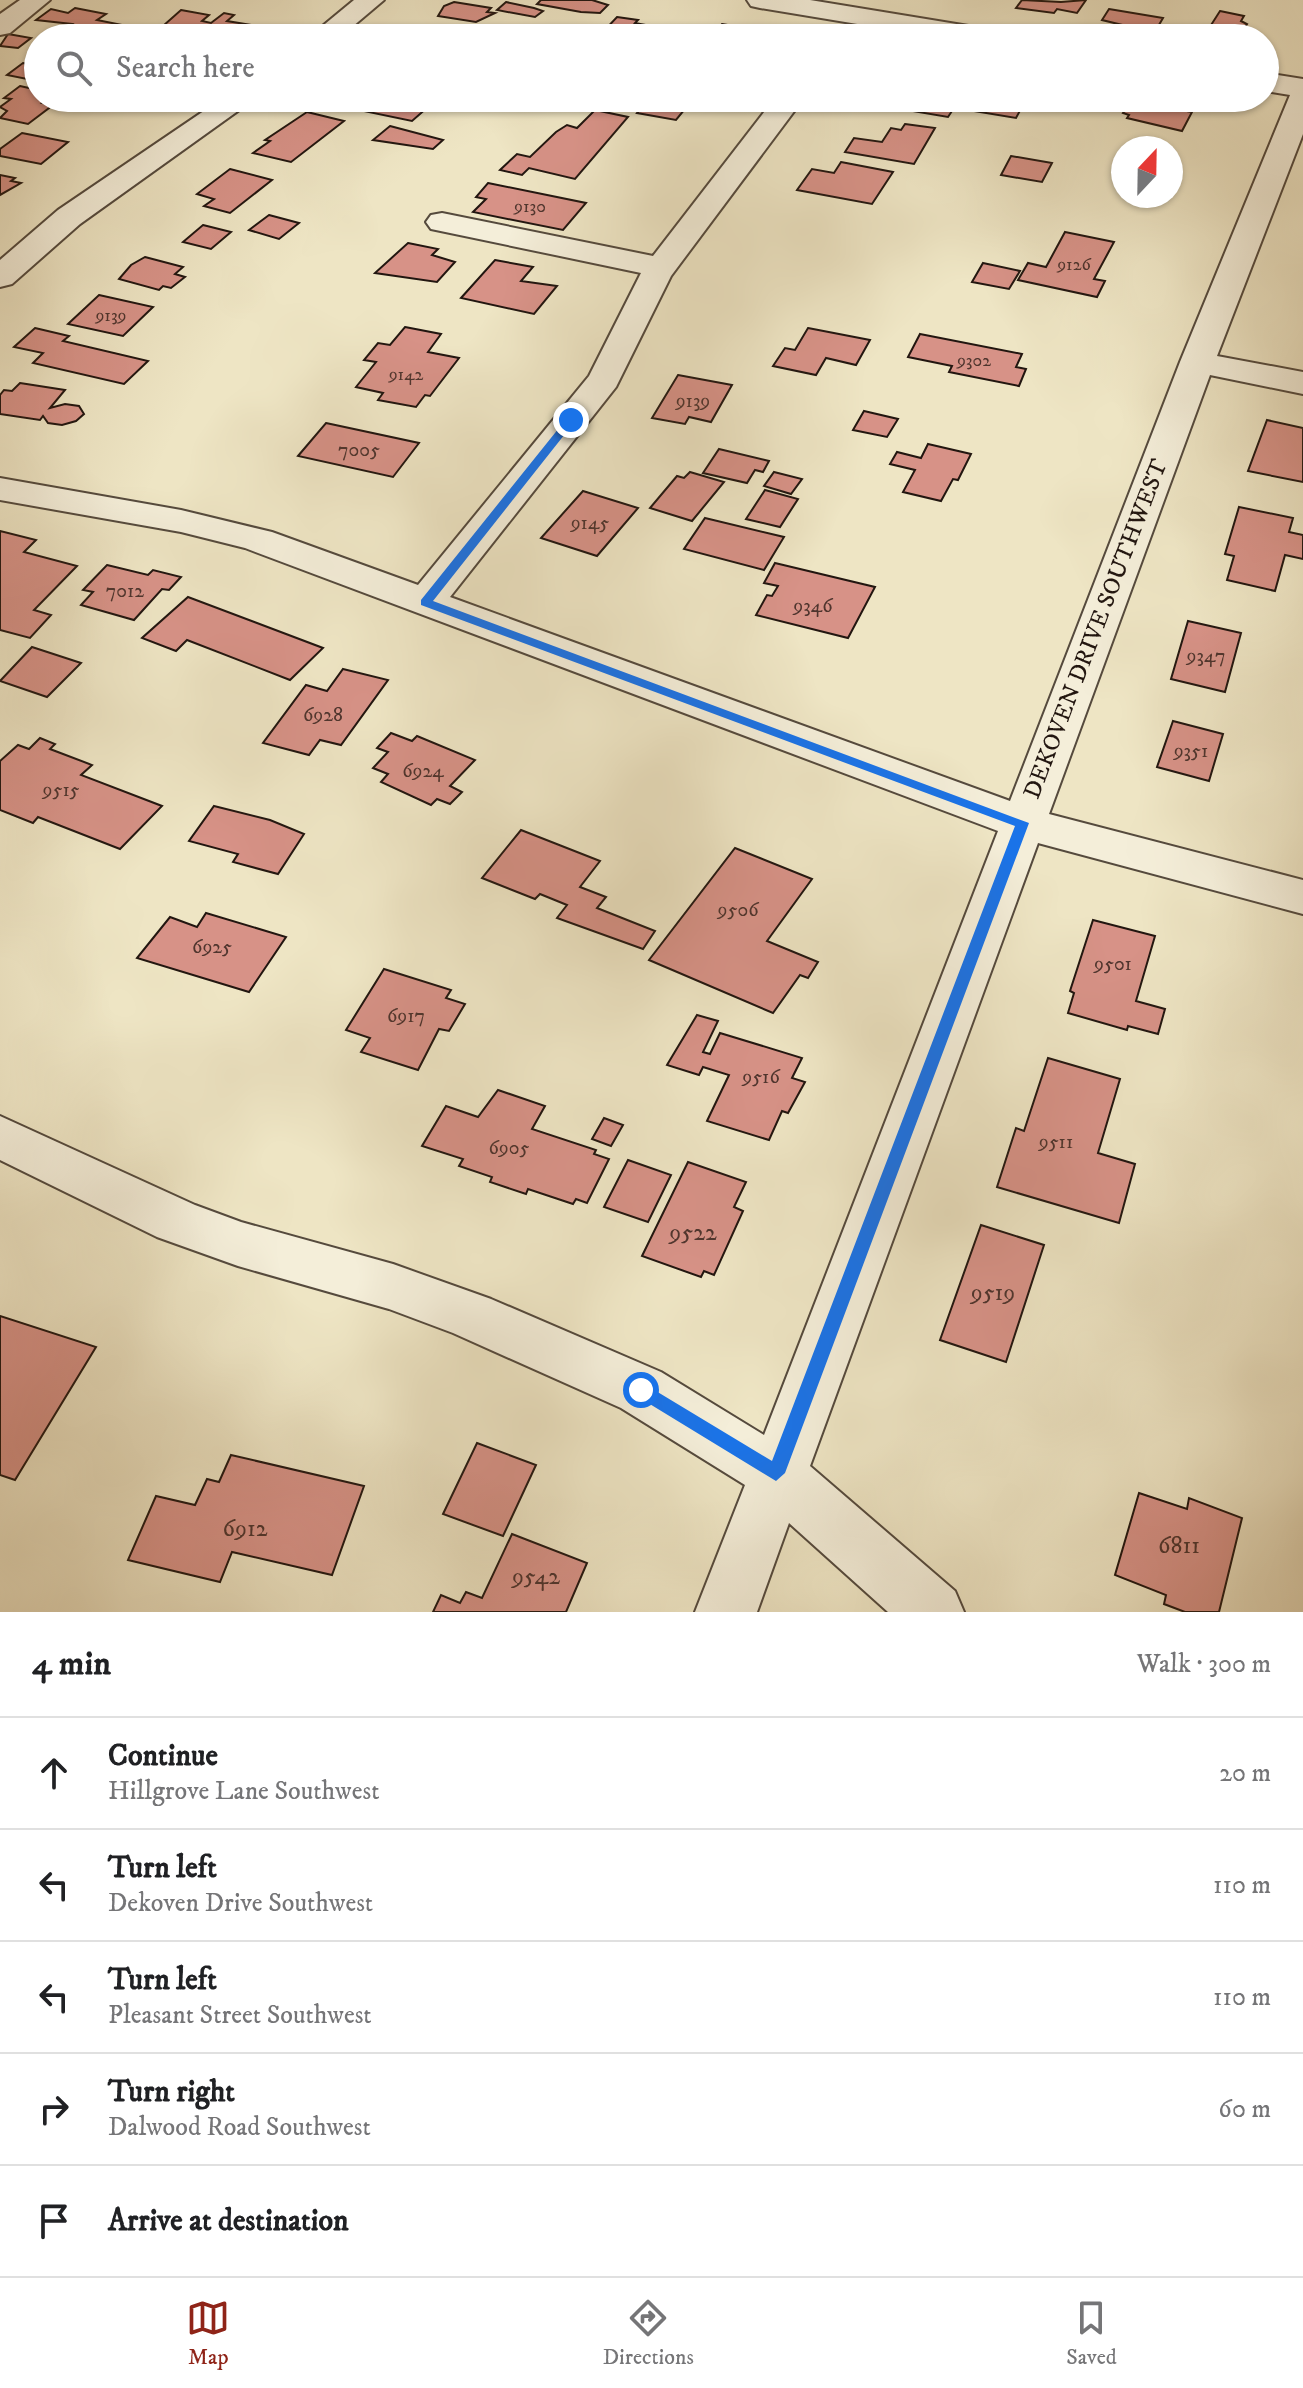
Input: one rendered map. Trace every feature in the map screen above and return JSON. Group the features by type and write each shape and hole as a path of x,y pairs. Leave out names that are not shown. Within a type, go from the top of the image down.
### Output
{"street":[{"path":"0,27 37,0"},
{"path":"340,24 371,0"},
{"path":"760,0 859,8 930,24"},
{"path":"847,24 859,8"},
{"path":"1279,84 1303,88"},
{"name":"DEKOVEN DRIVE SOUTHWEST","path":"726,1612 1197,362 1303,97"},
{"path":"0,277 69,217 222,112"},
{"path":"425,602 604,380 622,351 638,302 661,267 779,112"},
{"path":"442,222 661,267"},
{"path":"1197,362 1303,383"},
{"path":"0,489 181,521 258,540 1023,823 1303,897"},
{"path":"0,1137 176,1221 238,1244 393,1287 486,1322 641,1390 776,1473 933,1612"}],"building":[{"path":"541,0 592,0 608,5 600,13 581,12 537,4"},
{"path":"1022,0 1086,0 1077,13 1057,9 1054,13 1016,8"},
{"path":"454,2 491,8 487,12 495,13 476,22 438,16 444,6"},
{"path":"506,2 543,11 535,17 497,10"},
{"path":"75,8 106,14 97,20 117,24 36,20 51,9 68,13"},
{"path":"1109,9 1163,18 1160,24 1118,24 1102,20"},
{"path":"181,10 209,15 202,21 211,23 224,13 234,15 227,21 246,24 165,24"},
{"path":"1220,11 1244,16 1241,21 1247,24 1212,24"},
{"path":"617,17 638,20 635,23 640,24 610,24"},
{"path":"8,34 24,37 24,43 18,48 0,46"},
{"path":"23,63 24,63 24,78 7,75"},
{"path":"20,86 24,87 24,112 44,112 28,124 0,118 7,111 0,107 11,99 4,98"},
{"path":"307,112 344,121 291,162 253,153 270,141 265,140"},
{"path":"368,112 422,112 412,121"},
{"path":"593,112 628,117 575,179 529,168 522,175 500,170 517,154 530,157 567,125 577,128"},
{"path":"638,112 683,112 676,120"},
{"path":"918,112 951,112 948,117"},
{"path":"980,112 1019,112 1016,118"},
{"path":"1192,112 1182,131 1127,118 1129,115 1123,113"},
{"path":"905,124 935,128 914,164 845,152 854,138 882,142 891,128 901,130"},
{"path":"390,126 443,140 433,149 373,140"},
{"path":"22,133 68,142 41,164 0,156 0,149"},
{"path":"1011,156 1052,163 1042,182 1001,175"},
{"path":"841,162 893,172 872,204 797,190 812,169 834,173"},
{"path":"230,169 272,180 230,213 204,206 214,199 197,194"},
{"path":"0,175 15,178 11,181 21,183 0,195"},
{"path":"488,183 586,203 563,230 473,212 486,199 476,197"},
{"path":"269,215 299,223 279,239 249,230"},
{"path":"203,225 231,232 211,249 183,242"},
{"path":"1065,232 1114,242 1094,279 1105,281 1097,297 1018,280 1028,263 1046,267"},
{"path":"408,243 438,249 432,255 455,262 437,282 375,273"},
{"path":"145,257 183,267 175,274 185,277 171,288 163,286 159,290 119,279 131,265"},
{"path":"495,260 533,267 521,281 557,286 534,314 461,298"},
{"path":"983,263 1020,271 1009,289 972,282"},
{"path":"99,295 153,307 123,336 68,324"},
{"path":"405,327 441,334 428,352 459,358 430,396 425,395 416,407 378,400 383,393 356,387 376,362 364,360 378,343 390,345"},
{"path":"35,328 69,336 63,341 148,361 124,384 33,363 43,353 14,347"},
{"path":"808,328 870,340 856,365 826,358 816,375 773,366 785,348 795,350"},
{"path":"920,334 1022,354 1016,367 1026,369 1019,386 949,372 952,366 908,357"},
{"path":"678,375 732,385 711,422 689,417 685,424 652,418"},
{"path":"20,383 65,390 50,408 65,404 79,406 84,414 76,421 62,425 48,423 43,416 40,420 0,414 0,395 4,390 12,391"},
{"path":"864,411 898,419 887,437 853,430"},
{"path":"1267,420 1303,428 1303,482 1248,471"},
{"path":"326,423 419,443 393,477 298,456"},
{"path":"928,444 971,454 958,480 953,479 941,501 903,492 915,470 890,464 897,452 921,458"},
{"path":"719,449 769,461 763,472 755,470 747,483 703,473"},
{"path":"690,472 724,482 692,521 650,508 677,476 684,478"},
{"path":"774,472 802,479 791,494 764,486"},
{"path":"765,490 798,499 780,527 746,519"},
{"path":"583,491 638,508 597,556 541,538"},
{"path":"1239,507 1293,518 1289,532 1303,535 1303,559 1285,555 1275,591 1227,580 1234,556 1225,554"},
{"path":"705,518 784,537 764,570 684,549"},
{"path":"0,531 36,540 24,552 77,566 34,610 51,615 30,638 0,630"},
{"path":"775,563 875,587 848,638 756,615 767,595 772,596 778,586 764,583"},
{"path":"107,565 148,575 153,570 181,577 169,590 162,589 134,620 81,605 93,592 83,590"},
{"path":"188,597 323,648 290,680 187,640 176,651 142,638"},
{"path":"1188,621 1241,633 1225,692 1171,679"},
{"path":"32,647 81,663 47,697 0,681"},
{"path":"343,669 388,680 341,745 320,740 309,755 263,743 306,685 327,691"},
{"path":"1173,721 1223,734 1209,781 1157,767"},
{"path":"391,733 412,741 417,736 475,760 450,786 462,792 450,804 437,799 431,805 381,782 388,774 373,768 388,752 377,748"},
{"path":"40,738 55,744 50,749 92,765 81,775 162,806 120,849 38,817 33,823 0,810 0,761 18,745 29,749"},
{"path":"214,806 270,820 304,834 278,874 233,862 238,854 189,841"},
{"path":"521,830 600,861 580,887 606,897 597,908 655,931 643,949 557,918 567,905 540,894 535,899 482,878"},
{"path":"735,848 812,879 767,941 818,962 808,978 800,975 773,1013 649,960"},
{"path":"206,913 286,937 249,992 137,958 170,917 197,927"},
{"path":"1093,920 1155,936 1136,1001 1165,1009 1158,1034 1128,1026 1127,1030 1068,1013 1074,993 1070,991"},
{"path":"384,969 451,990 446,998 465,1004 449,1031 439,1029 418,1070 361,1052 370,1038 346,1030"},
{"path":"697,1015 718,1021 703,1052 710,1054 720,1033 802,1058 792,1078 805,1082 788,1113 782,1111 769,1140 707,1121 729,1075 703,1067 699,1075 667,1065"},
{"path":"1048,1058 1120,1079 1098,1153 1135,1164 1119,1223 997,1187 1016,1128 1024,1131"},
{"path":"498,1090 545,1106 532,1129 596,1150 594,1154 609,1159 587,1203 576,1199 573,1204 528,1189 526,1194 490,1182 492,1177 459,1166 463,1159 422,1146 446,1106 478,1117"},
{"path":"604,1118 623,1125 611,1146 592,1139"},
{"path":"628,1160 671,1175 648,1222 604,1207"},
{"path":"688,1162 746,1182 734,1207 743,1211 714,1275 704,1271 701,1277 642,1256"},
{"path":"981,1225 1044,1245 1006,1362 940,1340"},
{"path":"0,1316 96,1347 15,1480 0,1475"},
{"path":"477,1443 536,1465 503,1536 443,1514"},
{"path":"231,1455 364,1486 332,1575 232,1552 220,1582 128,1560 156,1496 195,1505 207,1479 219,1482"},
{"path":"1139,1493 1187,1509 1189,1498 1242,1518 1219,1612 1185,1612 1164,1604 1166,1595 1115,1575"},
{"path":"512,1534 587,1563 566,1612 433,1612 441,1595 460,1603 466,1592 482,1598"}],"route":[{"path":"571,420 446,580 425,602 1023,823 776,1473 641,1390"}]}
